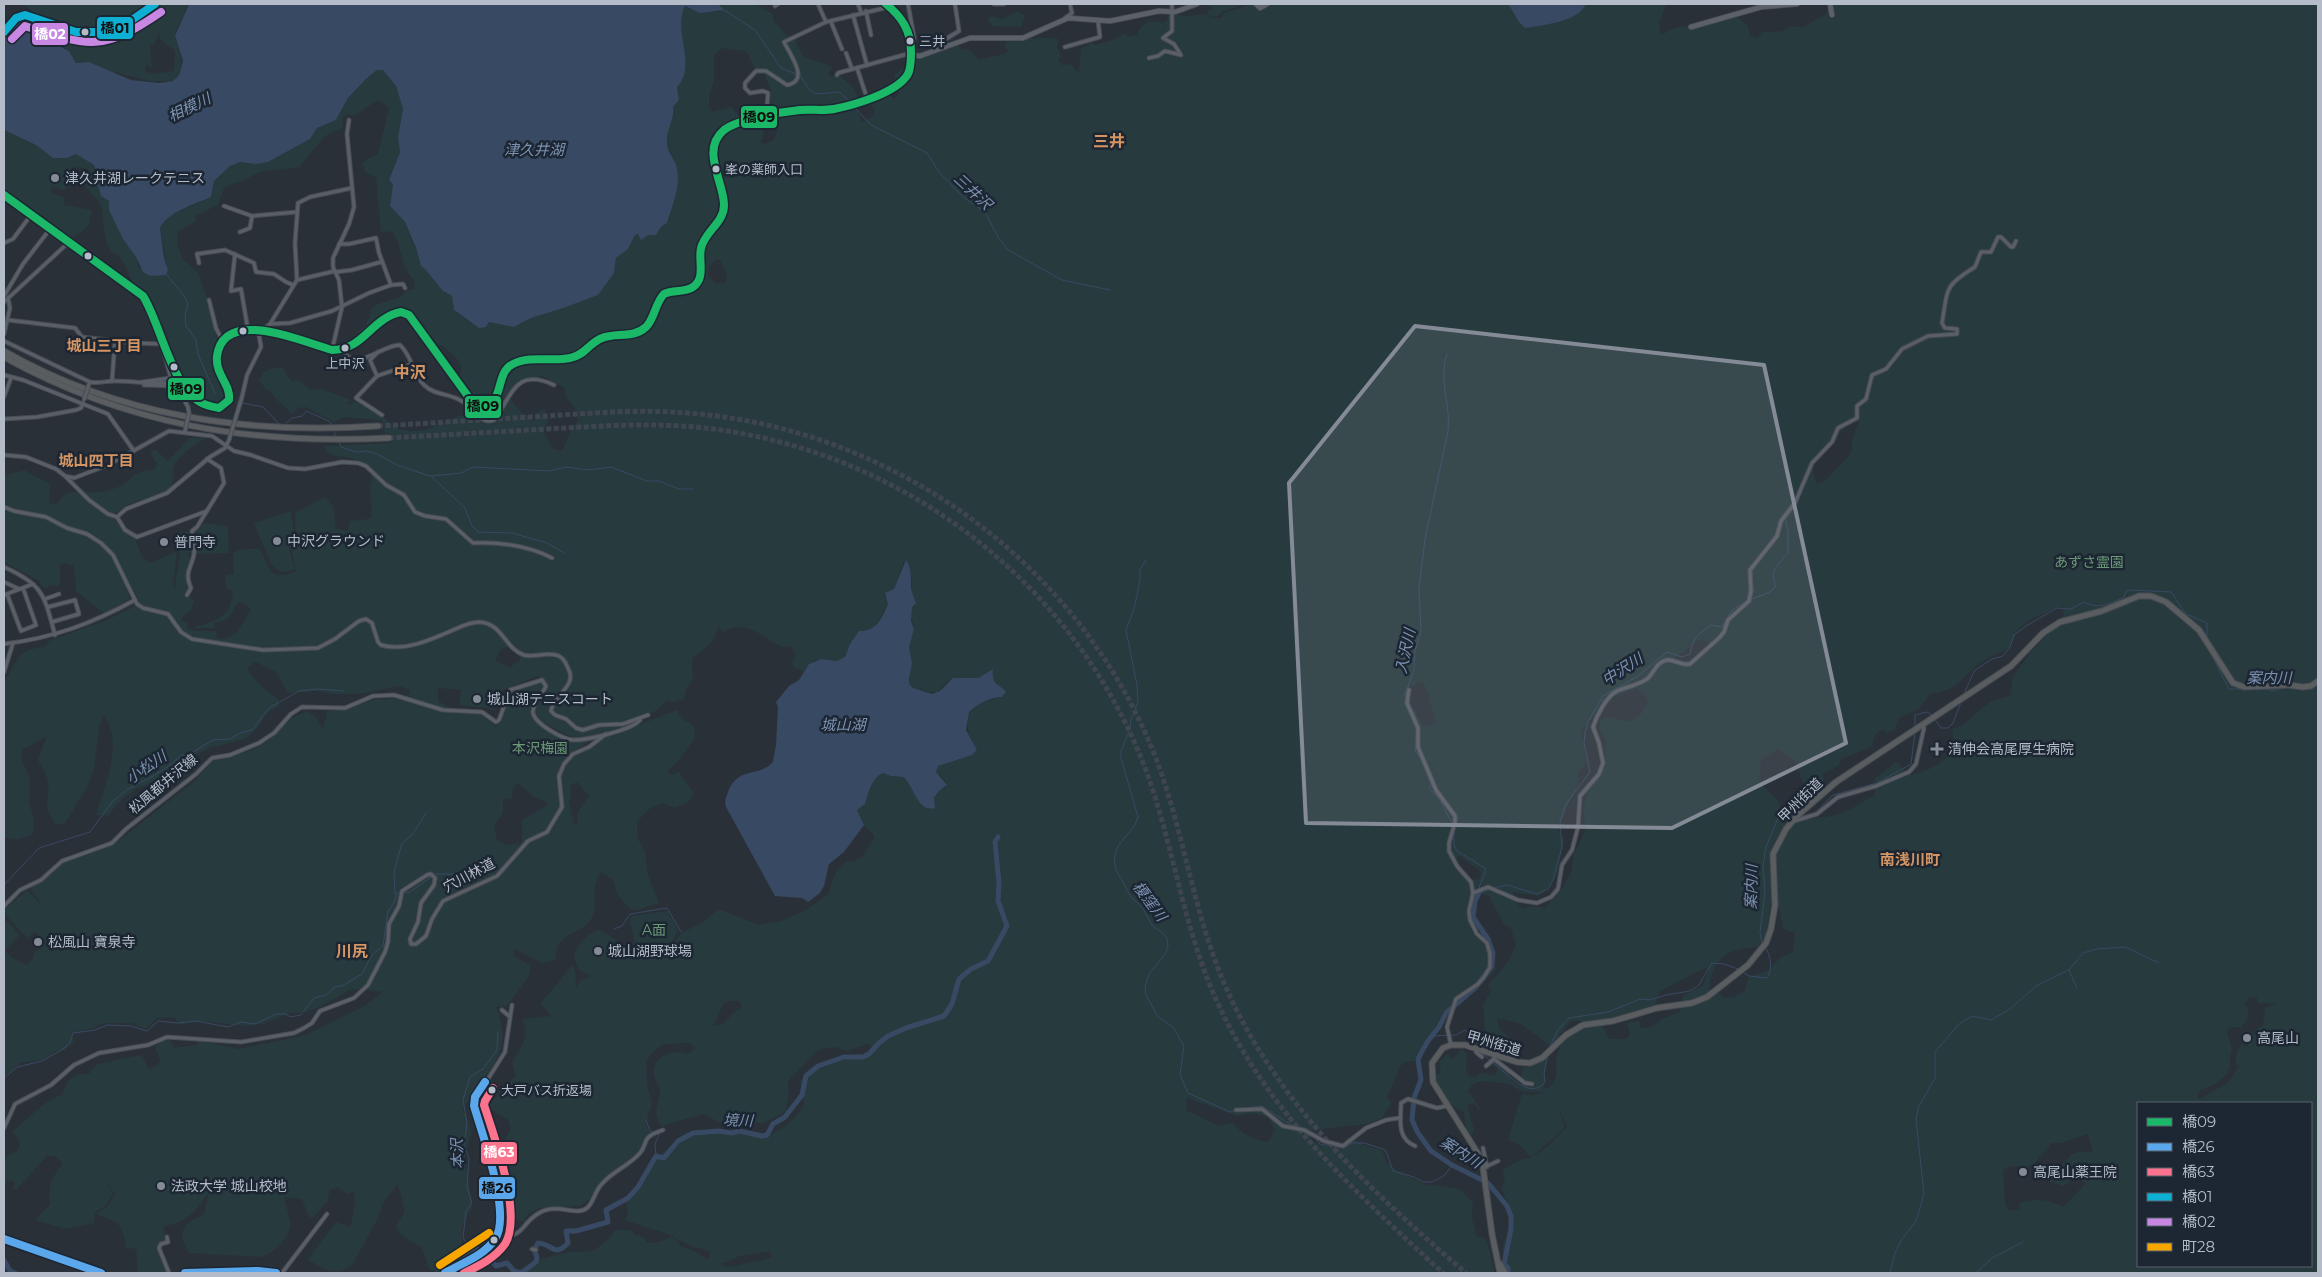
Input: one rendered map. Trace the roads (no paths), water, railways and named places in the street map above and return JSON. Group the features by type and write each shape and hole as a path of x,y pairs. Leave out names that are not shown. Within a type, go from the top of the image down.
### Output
{"highway":[{"path":"4,32 16,18 25,15 76,32 112,30 129,22 154,4"},
{"path":"4,351 70,383 123,402 203,419 267,428 339,429 378,426"},
{"path":"4,357 49,381 92,398 175,424 238,435 332,441 389,438"},
{"name":"甲州街道","path":"1503,1273 1496,1254 1485,1169 1478,1151 1446,1106 1433,1082 1432,1068 1439,1051 1451,1045 1460,1044 1478,1049 1493,1059 1526,1063 1538,1060 1546,1055 1566,1035 1578,1027 1618,1020 1657,1008 1698,1001 1707,997 1745,968 1765,946 1772,929 1775,905 1774,854 1791,822 1827,788 2011,666 2043,633 2056,624 2139,596 2151,596 2166,602 2206,639 2225,673 2237,685 2248,687 2288,685 2303,687 2311,686 2318,680"},
{"name":"甲州街道","path":"1496,1254 1503,1273"}],"main road":[{"path":"911,52 920,56 975,37 1023,38 1065,19 1075,18 1110,22 1159,11 1180,11 1197,4"},
{"path":"1256,4 1260,8 1267,4"},
{"path":"1691,27 1761,7 1797,4"},
{"path":"1830,4 1832,15"},
{"path":"704,242 724,212 713,148 715,140 725,130 753,120 798,111 834,109 867,99 896,86 902,81 910,69 911,52 907,25 888,5"},
{"path":"4,195 68,244 143,296 151,306 172,363 181,380 192,396 201,404 215,408 225,405 229,396 228,388 218,374 216,366 219,346 226,336 248,330 259,330 332,350 343,351 353,347 388,316 397,312 403,312 416,324 470,399 480,407 488,407 496,401 507,369 512,365 534,360 576,357 602,337 634,333 642,330 652,319 657,304 664,294 670,291 688,289 696,284 701,273 701,253"},
{"path":"4,1239 80,1264 101,1273"},
{"path":"185,1273 258,1270 276,1273"}],"street":[{"path":"818,4 826,22"},
{"path":"858,4 861,12"},
{"path":"837,75 911,52 914,37 908,4"},
{"path":"944,47 941,42 959,31 955,4"},
{"path":"994,4 1004,4"},
{"path":"1065,19 1072,13 1070,4"},
{"path":"1149,58 1158,56 1165,51 1181,55 1174,44 1163,38 1172,31 1172,4"},
{"path":"725,130 725,125 767,107 768,93 763,91 750,93 745,88 745,84 756,71 766,71 787,85 790,85 798,76 794,58 784,42 826,22 888,5"},
{"path":"866,11 871,34"},
{"path":"853,15 867,65"},
{"path":"831,22 842,49"},
{"path":"1064,47 1100,37 1098,22"},
{"path":"846,53 852,69"},
{"path":"856,68 867,99"},
{"path":"332,350 342,307 339,280 335,272 333,258 353,211 347,134 349,120"},
{"path":"297,280 294,243 298,203 305,199 352,188"},
{"path":"224,206 252,216 296,212"},
{"path":"4,243 13,239 31,215"},
{"path":"240,232 250,228 252,216"},
{"path":"4,296 23,264 50,229"},
{"path":"1451,1045 1447,1027 1456,1003 1462,995 1478,984 1491,964 1487,943 1477,934 1470,920 1470,904 1477,891 1488,887 1518,900 1537,903 1551,896 1558,889 1562,865 1572,850 1578,827 1580,796 1601,768 1602,756 1593,726 1606,702 1616,692 1649,677 1656,666 1666,660 1682,665 1690,664 1724,632 1728,620 1748,601 1751,591 1750,570 1777,536 1781,521 1795,503 1812,463 1832,442 1838,428 1855,420 1858,416 1857,406 1866,399 1872,375 1886,369 1902,349 1928,336 1957,334 1957,329 1945,328 1942,323 1947,302 1946,293 1950,284 1963,273 1975,267 1982,252 1991,252 1998,237 2001,237 2011,247 2013,247 2016,241"},
{"path":"339,244 349,244 376,238 381,262 391,285"},
{"path":"4,302 68,244"},
{"path":"199,263 196,255 225,250 254,263 256,272 274,274 293,285"},
{"path":"235,254 231,291 241,289 248,330"},
{"path":"270,324 297,280 352,270 381,262"},
{"path":"117,517 126,509 167,493 207,459 226,446 247,375 261,347 259,330 270,324 290,322 342,307 369,293 391,285 403,284 405,288"},
{"path":"4,334 10,308 8,298"},
{"path":"209,300 216,328 222,340"},
{"path":"8,320 76,328 82,337 161,344"},
{"path":"142,383 145,380 158,381 171,378 156,325 158,323"},
{"path":"4,341 90,383 112,381 158,384 181,380"},
{"path":"112,381 115,341"},
{"path":"343,351 348,356 366,358 387,347 400,345 426,387 437,394 460,400 479,417 488,422 496,418 506,399 523,381 536,378 554,385"},
{"path":"377,376 370,360 378,352"},
{"path":"382,415 356,398 377,376 412,364"},
{"path":"4,376 23,380 83,402 108,414 134,451"},
{"path":"4,396 11,378"},
{"path":"4,419 37,417 81,408 90,383"},
{"path":"142,383 150,386 178,386 189,413 185,433"},
{"path":"372,410 376,406"},
{"path":"66,476 74,478 90,473 167,432 212,436 239,453 288,468 306,469 342,462 366,466 386,485 404,495 416,512 425,516 446,519 473,543 483,542 529,548 552,558"},
{"path":"4,455 26,457 56,469 66,476 89,500 108,514 117,517 128,532 139,537 207,511"},
{"path":"187,595 191,588 187,572 194,552 192,530 197,527 222,488 224,479 220,466 207,459"},
{"path":"4,507 14,511 46,517 101,542 116,560 135,600 102,618 56,635 4,644"},
{"path":"4,567 34,584 45,599 56,635"},
{"path":"4,582 21,589 36,625 21,631 6,594 21,589 34,584"},
{"path":"45,599 59,594"},
{"path":"48,607 75,600 78,614 52,622"},
{"name":"松風都井沢線","path":"135,600 143,608 168,614 181,632 192,639 263,650 318,648 364,619 372,622 381,645 392,647 411,645 466,624 485,623 497,628 520,653 527,656 553,655 558,656 565,662 571,678 569,685 553,704 551,711 555,715 566,719 576,728 583,730 599,725 623,724 648,715"},
{"path":"4,672 13,643"},
{"path":"4,656 9,655"},
{"name":"松風都井沢線","path":"4,906 20,890 41,880 62,861 112,843 126,829 196,774 212,758 230,755 260,743 302,707 345,708 356,705 373,696 386,694 443,710 482,712 496,722 499,720 510,690 542,680 546,683 546,686 533,712 538,723 573,740 606,734 632,725 640,719"},
{"path":"1409,690 1407,704 1418,728 1416,740 1418,747 1436,790 1455,816 1450,851 1457,866 1477,891"},
{"path":"1791,822 1817,814 1838,797 1876,786 1909,772 1916,764 1924,728 1922,725"},
{"name":"穴川林道","path":"4,1128 15,1104 51,1085 74,1065 99,1053 148,1045 167,1037 242,1042 294,1033 312,1023 322,1010 358,994 368,985 383,957 388,942 390,920 399,906 402,892 427,874 431,874 435,878 434,885 421,903 418,922 411,936 411,944 416,944 426,936 432,919 443,901 503,871 528,842 547,832 562,807 559,776 568,759 589,747 606,734"},
{"path":"445,1273 483,1250 498,1237 500,1224 498,1186 474,1101 506,1052 509,1016 512,1005"},
{"path":"502,1010 509,1016"},
{"path":"1478,1049 1476,1052 1482,1056"},
{"path":"1486,1066 1493,1059 1526,1083 1532,1084"},
{"path":"1415,1146 1410,1144 1401,1131 1399,1118 1401,1103 1405,1099 1437,1108 1446,1106"},
{"path":"1237,1111 1254,1108 1262,1109 1283,1126 1309,1133 1317,1138 1343,1146 1366,1128 1386,1120 1399,1118"},
{"path":"498,1237 508,1237 521,1232 529,1221 543,1211 562,1208 579,1212 587,1208 600,1185 642,1152 647,1139 663,1130"},
{"path":"1482,1148 1485,1169 1498,1161"},
{"path":"282,1273 327,1214"},
{"path":"167,1237 168,1242 161,1244 159,1248 169,1273"},
{"path":"452,1268 457,1273"}],"water":[{"name":"津久井湖","path":"189,4 718,4 724,10 700,13 685,6 682,16 681,26 685,69 683,78 677,87 679,100 673,107 673,116 667,140 678,172 678,179 676,195 667,223 661,227 656,235 648,235 641,240 638,234 635,235 628,249 616,258 614,273 598,295 531,318 514,327 489,322 486,327 479,328 454,310 452,296 443,291 421,266 405,222 390,206 393,184 389,180 400,152 398,137 403,109 396,86 383,70 377,70 367,78 348,98 336,120 317,128 310,139 268,162 256,164 240,162 230,166 214,181 211,197 182,209 169,217 160,228 164,258 168,270 166,275 150,276 143,272 136,257 123,239 109,210 109,201 101,196 99,188 93,179 96,172 94,165 76,154 67,158 53,158 36,145 4,130 4,36 16,23 33,20 56,28 55,44 69,51 76,63 89,62 131,80 159,83 173,81 179,75 183,61 175,36"},
{"path":"1508,4 1586,4 1576,15 1568,19 1525,28"},
{"name":"城山湖","path":"906,560 910,569 912,590 916,603 912,607 911,621 914,629 909,647 912,663 910,685 913,688 932,694 940,691 953,678 978,678 993,669 994,681 1006,692 1002,697 984,702 969,712 966,730 977,750 972,755 938,766 936,772 947,785 934,798 935,808 924,806 903,777 883,773 879,775 873,782 865,804 857,810 864,825 844,852 829,864 824,886 820,893 808,902 802,898 775,896 726,807 725,801 728,792 737,778 761,770 773,762 778,707 776,702 789,686 799,680 809,664 821,659 837,661 845,657 850,644 859,631 870,629 878,623 888,604 885,593 894,589"}],"waterway":[{"name":"三井沢","path":"724,10 755,30 781,68 796,74"},
{"name":"三井沢","path":"800,76 810,90 816,94 839,92 851,102"},
{"name":"三井沢","path":"854,107 871,125 927,153 939,172 963,197 985,212 998,237 1008,250 1062,280 1110,290"},
{"path":"166,274 185,297 188,305 185,314 186,326 196,340 198,354 215,394"},
{"name":"入沢川","path":"1406,701 1405,694 1414,670 1415,650 1421,632 1419,588 1425,539 1448,431 1448,411 1444,383 1447,354"},
{"path":"237,402 263,407 280,425"},
{"path":"284,425 292,418 302,416 306,411 329,421 332,425"},
{"path":"333,429 336,437"},
{"path":"338,440 341,447 356,452 367,451 377,454 397,465 430,476 461,473 473,467 548,471 567,467 588,470 611,467 647,481 659,481 679,489 693,489"},
{"path":"431,476 465,508 472,526 478,532 512,533 547,543 564,553"},
{"name":"中沢川","path":"1752,599 1770,592 1775,587 1773,573 1788,553 1788,531 1785,518"},
{"name":"榎窪川","path":"1146,560 1140,570 1140,580 1134,609 1126,630 1137,685 1138,702 1121,751 1121,758 1138,817 1135,825 1118,846 1114,859 1116,870 1131,897 1142,907 1152,925 1164,934 1167,939 1168,947 1166,953 1149,974 1145,986 1146,995 1158,1017 1173,1027 1184,1046 1180,1075 1188,1093 1230,1112 1235,1111"},
{"name":"案内川","path":"1964,694 1974,671 1992,659 2003,656 2010,647 2014,635 2026,626 2057,608 2071,609 2084,602 2094,606 2104,605 2124,597 2126,591 2130,590 2171,592 2186,614 2207,623 2207,639"},
{"name":"中沢川","path":"1494,888 1507,885 1537,894 1548,889 1553,880 1562,847 1560,822 1566,804 1590,772 1584,743 1585,733 1588,722 1603,696 1638,676 1667,652 1682,657 1690,654 1694,640 1699,635 1711,625 1722,627 1732,610 1748,600"},
{"name":"案内川","path":"2205,642 2229,689 2269,689 2271,691 2282,688"},
{"name":"案内川","path":"2293,688 2301,689"},
{"name":"小松川","path":"4,885 39,848 90,832 112,802 128,789 172,764 181,755 188,755 213,740 230,739 240,733 252,730 269,708 299,691 318,689 343,691"},
{"name":"案内川","path":"1934,718 1941,728 1948,728 1953,723 1962,700"},
{"name":"案内川","path":"1915,728 1915,715 1927,712 1932,715"},
{"name":"案内川","path":"1809,815 1816,812 1833,795 1877,783 1911,764 1915,732"},
{"name":"入沢川","path":"1416,741 1415,751 1422,760"},
{"name":"入沢川","path":"1431,782 1430,789 1440,800 1453,825"},
{"path":"395,894 394,872 402,843 413,834 426,813"},
{"name":"案内川","path":"1762,944 1760,932 1765,893 1763,866 1766,847 1778,818 1785,815 1793,816"},
{"name":"入沢川","path":"1454,829 1454,845 1457,851 1485,868 1479,893 1491,889"},
{"name":"境川","path":"442,1273 477,1249 485,1253 496,1266 507,1263 514,1271 521,1273 536,1262 537,1257 534,1250 538,1243 556,1250 560,1249 568,1243 566,1231 576,1231 608,1222 606,1210 628,1198 638,1187 656,1156 664,1158 678,1141 693,1133 719,1131 732,1133 739,1131 762,1136 767,1135 773,1124 785,1117 802,1095 806,1076 818,1066 844,1057 863,1057 869,1054 888,1036 944,1016 952,1004 959,979 971,969 988,961 1007,926 998,901 999,883 995,842 998,837"},
{"path":"436,874 456,874 475,866 477,868 492,865"},
{"path":"4,1078 17,1067 42,1061 63,1049 70,1043 73,1033 95,1030 107,1025 131,1026 147,1031 158,1021 178,1023 196,1021 228,1027 241,1022 255,1024 276,1014 285,1014 291,1017 301,1015 314,998 326,995 335,987 342,986 362,974 372,955 383,946 388,911 394,903 397,893 410,892 431,877"},
{"name":"案内川","path":"1479,893 1475,901 1473,917 1488,939 1493,953 1492,966 1476,987 1446,1013 1421,1053 1418,1059 1421,1080 1414,1098 1412,1120 1418,1133 1431,1151 1452,1165 1488,1183 1507,1206 1511,1216 1511,1229 1504,1264 1508,1268 1508,1273"},
{"name":"本沢","path":"614,929 622,926 630,914 667,908 681,932"},
{"name":"案内川","path":"1741,971 1749,976 1767,978 1770,971 1770,962 1769,954 1765,947"},
{"path":"1890,1273 1895,1253 1902,1239 1916,1221 1924,1194 1916,1120 1918,1108 1935,1078 1935,1052 1959,1024 1972,1016 1991,1020 2010,1009 2036,986 2069,970 2083,953 2097,949 2125,947 2159,963"},
{"name":"案内川","path":"1549,1048 1558,1030 1569,1018 1608,1012 1640,999 1650,1000 1690,991 1699,985 1712,963 1724,964 1738,969"},
{"path":"2069,970 2077,988"},
{"name":"案内川","path":"1433,1036 1456,1035 1465,1030 1474,1037 1480,1047"},
{"name":"本沢","path":"467,1255 466,1242 463,1238 466,1211 472,1203 467,1187 469,1158 464,1145 467,1123 463,1100 470,1077 483,1069 497,1050 498,1032"},
{"name":"案内川","path":"1482,1053 1490,1060"},
{"name":"案内川","path":"1493,1063 1518,1083 1532,1089 1539,1087 1545,1082 1544,1073 1548,1054"},
{"path":"4,1093 4,1102"},
{"name":"榎窪川","path":"1246,1108 1262,1106 1291,1125 1310,1132"},
{"path":"646,1120 650,1131 653,1132"},
{"path":"656,1156 655,1144 659,1135 657,1133"},
{"name":"榎窪川","path":"1314,1137 1320,1144 1339,1147"},
{"name":"榎窪川","path":"1345,1147 1352,1143 1364,1143 1383,1149 1386,1151 1393,1171 1414,1177 1423,1182 1432,1182 1445,1175 1452,1165"},
{"path":"1976,1273 1992,1258 2023,1242"},
{"name":"境川","path":"4,1260 10,1271 15,1273"}],"tunnel":[{"path":"701,253 704,242"},
{"path":"378,426 635,411 687,413 763,424 836,446 906,477 970,518 1028,567 1079,623 1122,686 1155,756 1164,781 1207,938 1216,963 1236,1010 1261,1053 1289,1094 1355,1170 1391,1206 1466,1273"},
{"path":"389,438 626,425 666,425 705,428 777,441 846,464 911,496 971,536 1025,583 1073,638 1113,699 1144,765 1153,791 1189,923 1206,975 1226,1020 1250,1062 1306,1138 1372,1207 1443,1273"}],"place":[{"name":"三井","path":"910,41"},
{"name":"峯の薬師入口","path":"716,169"},
{"name":"津久井湖レークテニス","path":"55,178"},
{"name":"上中沢","path":"345,348"},
{"name":"中沢グラウンド","path":"277,541"},
{"name":"普門寺","path":"164,542"},
{"name":"城山湖テニスコート","path":"477,699"},
{"name":"清伸会高尾厚生病院","path":"1937,749"},
{"name":"松風山 寶泉寺","path":"38,942"},
{"name":"城山湖野球場","path":"598,951"},
{"name":"高尾山","path":"2247,1038"},
{"name":"大戸バス折返場","path":"492,1090"},
{"name":"高尾山薬王院","path":"2023,1172"},
{"name":"法政大学 城山校地","path":"161,1186"}],"district":[{"name":"三井","path":"1109,141"},
{"name":"城山三丁目","path":"104,345"},
{"name":"中沢","path":"410,372"},
{"name":"城山四丁目","path":"96,460"},
{"name":"南浅川町","path":"1910,859"},
{"name":"川尻","path":"352,951"}],"water label":[{"name":"相模川","path":"189,107"}],"park label":[{"name":"あずさ霊園","path":"2089,562"},
{"name":"本沢梅園","path":"540,748"},
{"name":"A面","path":"654,930"}]}
